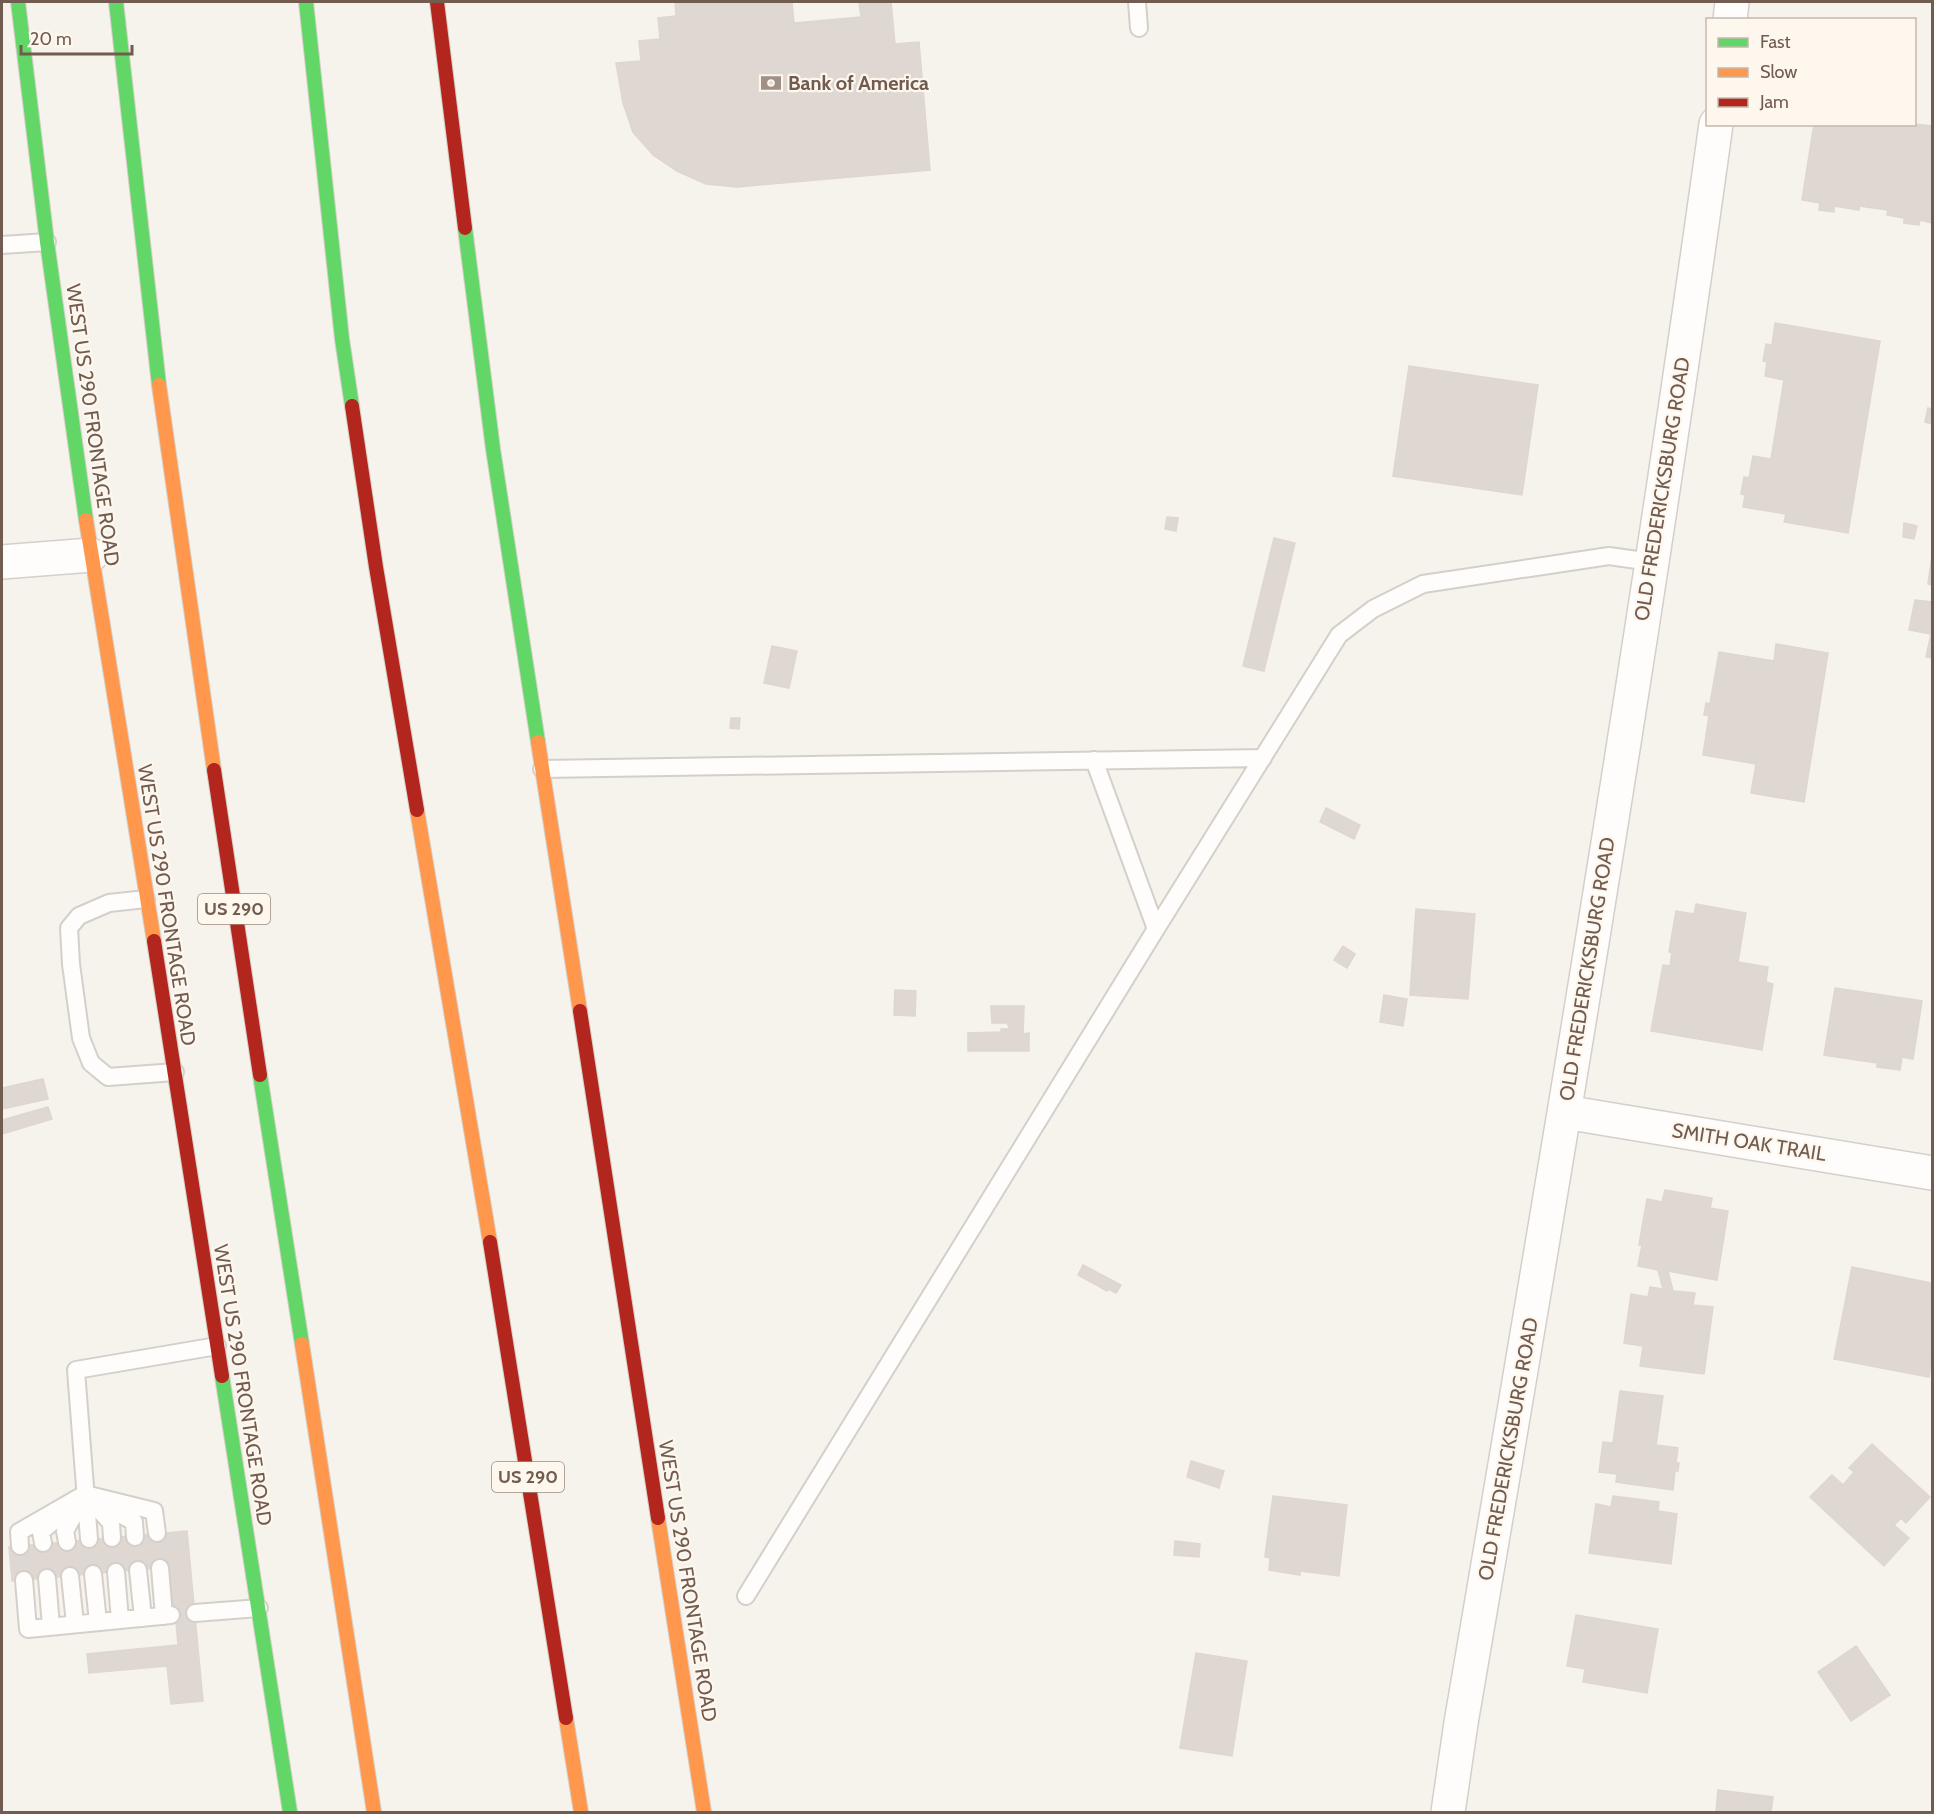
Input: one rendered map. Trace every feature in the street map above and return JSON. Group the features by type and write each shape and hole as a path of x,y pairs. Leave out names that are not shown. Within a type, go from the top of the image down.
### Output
{"main road":[{"name":"WEST US 290 FRONTAGE ROAD","path":"18,2 47,242 91,555 175,1072 290,1812"},
{"name":"US 290","path":"116,2 162,407 234,908 374,1812"},
{"name":"US 290","path":"306,2 342,339 376,567 476,1154 581,1812"},
{"name":"WEST US 290 FRONTAGE ROAD","path":"437,2 493,449 704,1812"}],"street":[{"path":"1730,18 1732,2"},
{"name":"OLD FREDERICKSBURG ROAD","path":"1448,1812 1461,1723 1565,1112 1651,562 1716,126"},
{"path":"2,562 91,555"},
{"name":"SMITH OAK TRAIL","path":"1565,1112 1932,1173"}],"lane":[{"path":"1137,2 1139,28"},
{"path":"2,30 21,28"},
{"path":"2,245 47,242"},
{"path":"746,1596 1156,928 1340,634 1373,609 1423,584 1609,556 1651,562"},
{"path":"542,769 1263,758"},
{"path":"1095,760 1156,928"},
{"path":"146,899 109,903 79,916 69,928 71,964 81,1038 91,1063 108,1077 175,1072"},
{"path":"89,1539 76,1370 217,1346"},
{"path":"85,1494 134,1522 135,1537"},
{"path":"85,1494 111,1523 112,1538"},
{"path":"67,1542 65,1531 85,1494"},
{"path":"43,1544 41,1532 85,1494"},
{"path":"20,1546 19,1532 85,1494 154,1511 157,1533"},
{"path":"24,1580 28,1629 168,1616 160,1568"},
{"path":"138,1570 143,1618"},
{"path":"116,1572 120,1620"},
{"path":"93,1574 98,1622"},
{"path":"70,1576 75,1624"},
{"path":"47,1578 51,1626"},
{"path":"195,1613 259,1608"}],"building":[{"name":"Bank of America","path":"675,2 792,2 794,23 861,17 859,2 891,2 895,44 919,42 930,170 737,187 706,184 677,171 653,155 633,132 623,103 616,63 641,61 639,41 660,39 658,18 676,16"},
{"path":"1814,126 1932,126 1932,223 1920,220 1919,225 1904,223 1904,218 1887,215 1888,210 1859,206 1859,210 1834,206 1834,212 1819,210 1820,203 1802,200"},
{"path":"1775,323 1880,341 1848,533 1784,522 1786,514 1743,507 1745,495 1741,494 1744,477 1749,478 1753,456 1771,459 1784,380 1765,376 1767,362 1763,361 1766,344 1772,345"},
{"path":"1409,366 1538,385 1522,495 1393,476"},
{"path":"1928,408 1932,409 1932,424 1925,422"},
{"path":"1167,517 1178,518 1176,531 1165,529"},
{"path":"1904,523 1917,526 1914,539 1903,537"},
{"path":"1274,538 1295,543 1264,671 1243,666"},
{"path":"1932,555 1932,585 1928,584"},
{"path":"1915,600 1932,602 1932,658 1926,657 1931,634 1909,630"},
{"path":"1776,644 1828,653 1804,802 1751,793 1756,764 1703,755 1709,716 1704,715 1706,703 1710,704 1719,652 1774,661"},
{"path":"772,646 797,651 789,688 764,683"},
{"path":"731,718 740,718 739,729 730,728"},
{"path":"1326,808 1360,825 1354,839 1320,822"},
{"path":"1696,904 1746,913 1738,962 1768,967 1766,982 1773,984 1762,1050 1651,1031 1663,965 1670,966 1672,952 1669,952 1676,911 1694,914"},
{"path":"1416,909 1475,914 1468,999 1410,995"},
{"path":"1343,946 1355,954 1347,968 1334,960"},
{"path":"1835,988 1922,1001 1913,1059 1902,1057 1900,1070 1877,1067 1877,1063 1824,1055"},
{"path":"895,990 916,991 915,1016 894,1015"},
{"path":"1384,995 1407,999 1403,1026 1380,1022"},
{"path":"991,1006 1024,1006 1023,1034 1029,1033 1029,1051 968,1051 968,1033 1001,1032 1001,1029 1010,1029 1007,1023 992,1023"},
{"path":"43,1079 48,1099 2,1109 2,1088"},
{"path":"48,1107 52,1119 2,1134 2,1120"},
{"path":"1665,1190 1712,1198 1710,1208 1728,1211 1717,1280 1668,1271 1673,1291 1695,1293 1693,1305 1713,1307 1704,1374 1640,1366 1643,1346 1624,1343 1631,1294 1648,1297 1650,1287 1663,1289 1658,1270 1638,1266 1642,1245 1639,1245 1647,1199 1662,1202"},
{"path":"1083,1265 1121,1285 1116,1293 1108,1289 1107,1291 1078,1275"},
{"path":"1852,1267 1932,1283 1932,1356 1929,1377 1834,1359"},
{"path":"1620,1391 1663,1396 1656,1445 1678,1448 1676,1463 1679,1463 1678,1471 1675,1471 1673,1490 1616,1482 1617,1474 1599,1472 1603,1442 1613,1443"},
{"path":"1872,1444 1930,1497 1906,1523 1901,1518 1894,1525 1909,1538 1884,1566 1810,1497 1832,1475 1843,1485 1854,1472 1849,1468"},
{"path":"1191,1461 1224,1471 1219,1488 1187,1477"},
{"path":"1273,1496 1347,1505 1339,1576 1300,1571 1300,1575 1269,1570 1270,1558 1265,1556"},
{"path":"1613,1496 1659,1502 1658,1511 1677,1514 1671,1564 1589,1553 1596,1504 1611,1507"},
{"path":"187,1531 203,1701 171,1704 167,1666 89,1673 87,1654 178,1645 176,1622 171,1622 167,1567 12,1581 9,1547"},
{"path":"1175,1541 1200,1544 1199,1557 1174,1555"},
{"path":"1576,1615 1658,1629 1647,1693 1583,1682 1585,1669 1567,1666"},
{"path":"1856,1646 1890,1695 1851,1721 1818,1672"},
{"path":"1196,1653 1247,1661 1232,1756 1180,1748"},
{"path":"1718,1790 1773,1797 1771,1812 1716,1812"}],"traffic: fast":[{"path":"18,2 47,242 86,520"},
{"path":"116,2 159,385"},
{"path":"306,2 342,339 352,406"},
{"path":"465,228 493,449 538,742"},
{"path":"260,1075 302,1344"},
{"path":"222,1376 290,1812"}],"traffic: slow":[{"path":"159,385 214,770"},
{"path":"86,520 154,941"},
{"path":"538,742 580,1011"},
{"path":"417,810 490,1242"},
{"path":"302,1344 374,1812"},
{"path":"658,1518 704,1812"},
{"path":"566,1718 581,1812"}],"traffic: jam":[{"path":"437,2 465,228"},
{"path":"352,406 376,567 417,810"},
{"path":"214,770 260,1075"},
{"path":"154,941 222,1376"},
{"path":"580,1011 658,1518"},
{"path":"490,1242 566,1718"}],"place":[{"name":"Bank of America","path":"771,83"}]}
